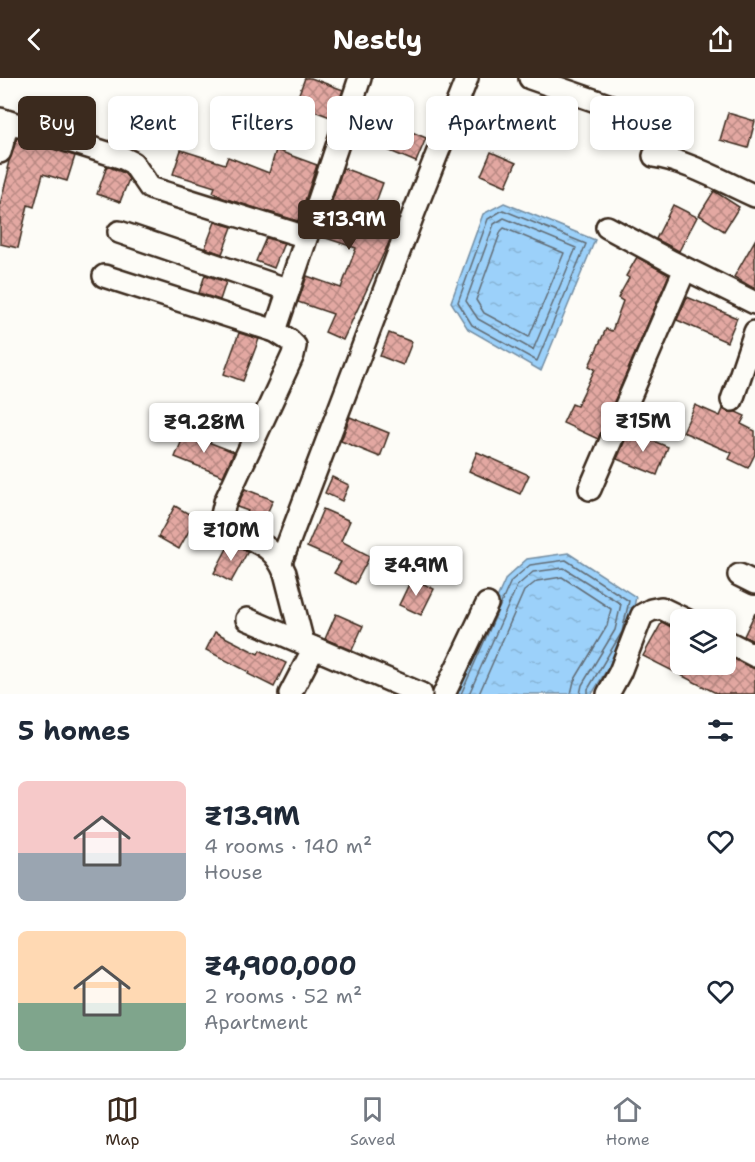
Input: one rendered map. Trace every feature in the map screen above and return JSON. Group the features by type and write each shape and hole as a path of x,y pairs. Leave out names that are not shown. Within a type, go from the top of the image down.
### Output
{"street":[{"path":"274,331 360,78"},
{"path":"281,562 467,78"},
{"path":"530,78 590,99"},
{"path":"0,152 4,121 123,158 133,163 150,188 306,237"},
{"path":"654,156 671,160 755,196"},
{"path":"607,227 755,303"},
{"path":"119,232 289,290"},
{"path":"590,489 685,269"},
{"path":"105,276 274,331 295,346 293,355 225,502 222,515 226,525 269,549 281,562 308,645 290,694"},
{"path":"732,400 755,332"},
{"path":"444,694 487,604"},
{"path":"608,694 620,672 642,615 661,608 670,612"},
{"path":"247,619 421,694"},
{"path":"736,646 755,656"}],"water":[{"path":"504,203 595,240 541,371 468,329 451,302 483,214"},
{"path":"568,553 636,597 628,635 592,694 454,694 506,578 527,559"}],"building":[{"path":"305,78 311,78 343,90 341,96 327,96 327,116 315,111 315,96 298,96"},
{"path":"728,113 755,121 748,148 720,140"},
{"path":"414,133 426,138 416,162 388,150 414,150"},
{"path":"17,138 18,150 56,150 75,156 67,181 43,174 34,207 28,205 18,248 0,244 0,204 9,161"},
{"path":"181,150 225,164 228,157 269,173 276,150 317,165 298,221 223,198 213,192 215,187 173,174"},
{"path":"491,152 516,163 506,186 481,175"},
{"path":"107,166 124,173 129,179 120,202 97,194"},
{"path":"343,168 383,183 366,229 391,238 343,340 325,332 333,314 298,302 307,276 341,288 356,248 320,236"},
{"path":"714,191 739,207 724,231 699,215"},
{"path":"673,205 697,217 679,251 656,239"},
{"path":"215,222 232,227 222,254 205,248"},
{"path":"266,238 284,243 274,268 256,261"},
{"path":"755,240 755,289 734,277"},
{"path":"637,257 669,275 598,439 563,423 572,404 577,406 595,369 589,366 606,329 612,331 623,301 618,298 629,278 626,276"},
{"path":"205,275 226,282 220,300 199,293"},
{"path":"687,297 737,318 727,342 677,320"},
{"path":"239,333 259,339 243,381 224,374"},
{"path":"389,333 412,342 403,365 380,356"},
{"path":"695,405 720,416 723,409 745,416 741,424 755,431 755,454 748,468 729,459 732,453 683,432"},
{"path":"350,417 389,433 380,457 341,441"},
{"path":"629,431 668,447 657,475 617,459"},
{"path":"185,433 234,452 223,476 175,457"},
{"path":"477,452 529,475 520,494 469,471"},
{"path":"332,477 349,485 342,501 325,493"},
{"path":"245,489 273,500 260,529 243,520 248,511 237,507"},
{"path":"175,506 196,518 179,549 158,537"},
{"path":"323,509 350,521 341,541 370,556 355,584 334,573 341,562 307,547"},
{"path":"230,543 248,551 231,582 214,573"},
{"path":"412,578 434,589 421,615 399,605"},
{"path":"755,613 755,642 744,636"},
{"path":"336,614 363,626 352,650 325,639"},
{"path":"662,622 670,626 670,670 643,656"},
{"path":"215,632 258,654 260,650 286,663 274,687 206,650"},
{"path":"736,660 755,669 755,694 718,694 680,675 736,675"}]}
